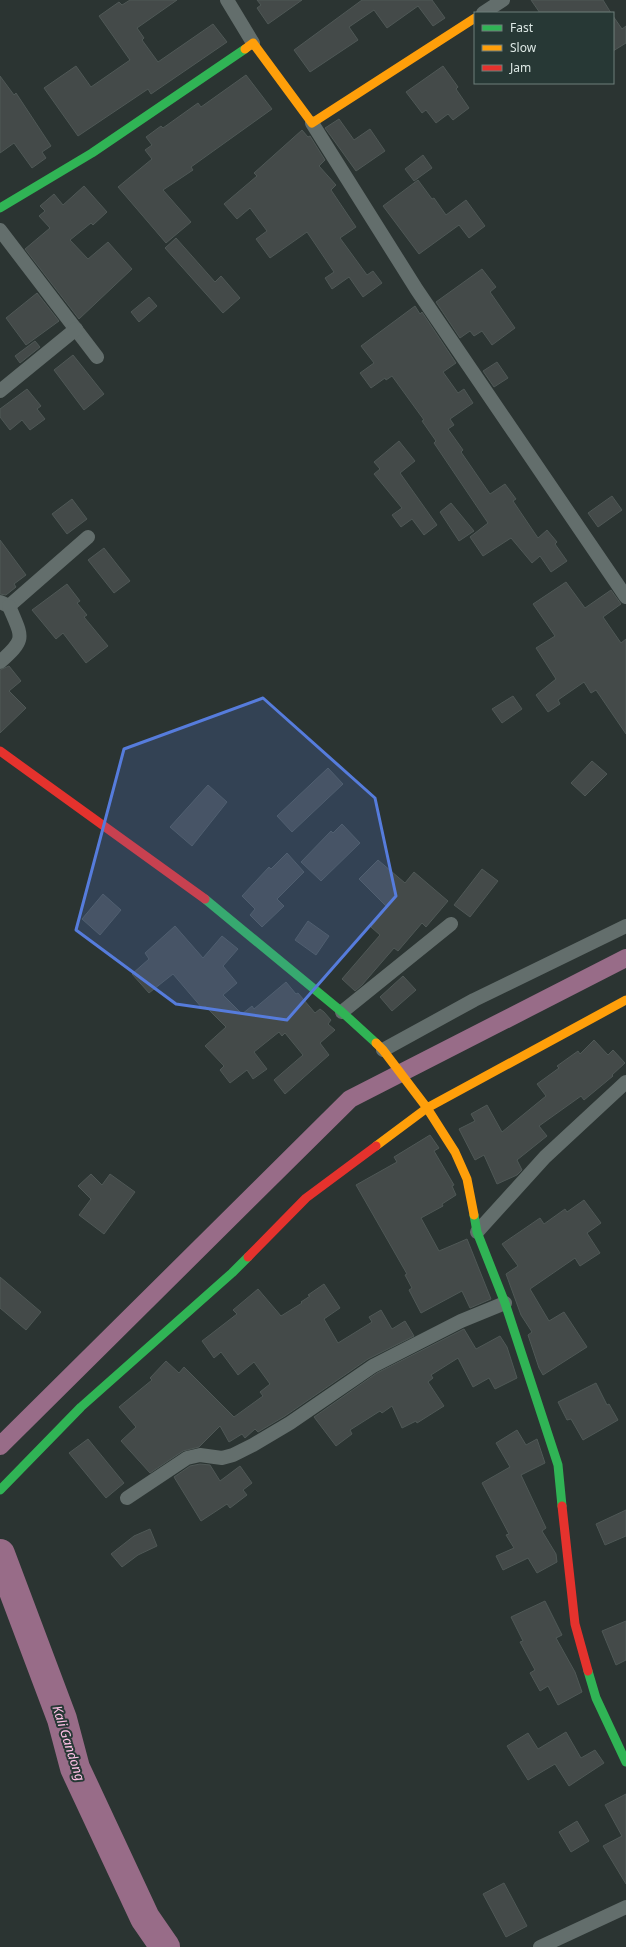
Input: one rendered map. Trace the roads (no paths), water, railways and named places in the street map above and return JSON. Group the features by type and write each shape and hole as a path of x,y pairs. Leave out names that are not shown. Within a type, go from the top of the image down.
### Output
{"street":[{"path":"228,0 253,43 312,123 422,296 626,597"},
{"path":"485,12 503,0"},
{"path":"312,123 474,19"},
{"path":"0,208 92,153 253,43"},
{"path":"0,230 97,357"},
{"path":"0,391 76,329"},
{"path":"0,662 16,648 20,642 20,634 4,604 88,537"},
{"path":"0,751 210,902 342,1012 383,1050 427,1108 455,1152 467,1179 477,1232 505,1303 558,1465 575,1624 596,1698 626,1762"},
{"path":"342,1012 451,924"},
{"path":"383,1050 474,1000 626,926"},
{"path":"0,1490 82,1407 232,1273 306,1198 427,1108 626,1000"},
{"path":"477,1232 545,1157 626,1082"},
{"path":"127,1498 187,1458 200,1455 222,1458 233,1455 253,1445 290,1423 373,1366 461,1321 505,1303"},
{"path":"540,1947 626,1907"}],"waterway":[{"path":"0,1446 350,1099 626,958"},
{"name":"Kali Gandong","path":"0,1554 62,1719 75,1768 145,1918 165,1947"}]}
